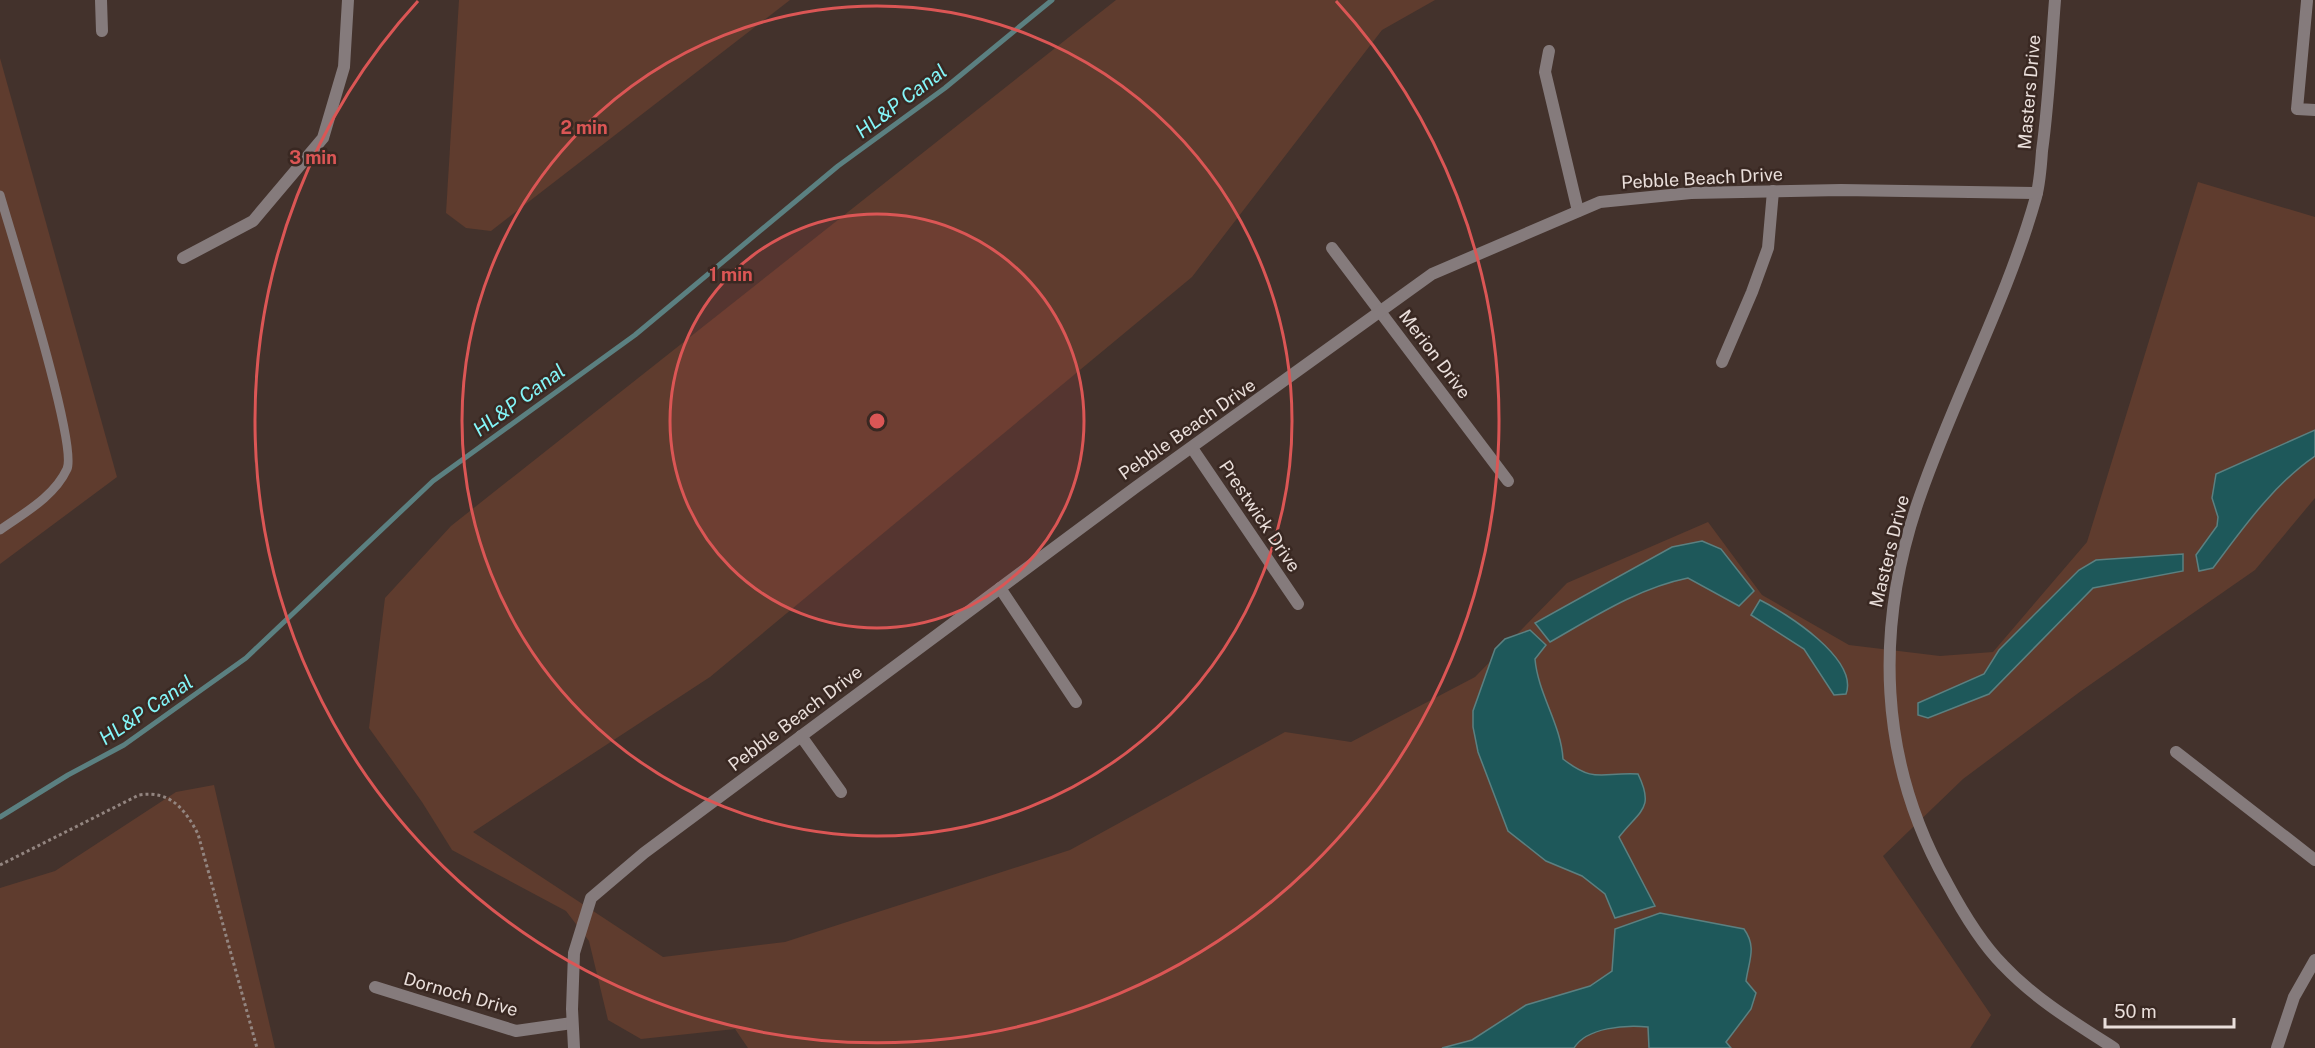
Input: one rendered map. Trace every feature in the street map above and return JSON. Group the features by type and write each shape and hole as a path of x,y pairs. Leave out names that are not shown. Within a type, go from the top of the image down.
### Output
{"street":[{"path":"101,0 102,31"},
{"path":"183,258 253,221 323,138 344,67 348,0"},
{"name":"Masters Drive","path":"2055,0 2037,193 2019,251 1920,495 1900,564 1890,622 1889,680 1897,754 1908,798 1929,852 1961,909 2002,964 2053,1009 2114,1048"},
{"path":"2304,0 2297,109 2315,110"},
{"path":"1549,51 1545,72 1578,211"},
{"path":"1722,362 1768,248 1773,191"},
{"name":"Pebble Beach Drive","path":"574,1048 572,1023 574,953 591,898 644,853 1000,588 1432,274 1600,202 1691,193 1773,191 2037,193"},
{"name":"Merion Drive","path":"1332,248 1508,481"},
{"name":"Prestwick Drive","path":"1192,448 1298,604"},
{"path":"1000,588 1076,702"},
{"path":"801,736 841,792"},
{"path":"2176,752 2315,860"},
{"path":"2277,1048 2294,997 2314,965"},
{"name":"Dornoch Drive","path":"375,987 516,1031 572,1023"}],"lane":[{"path":"0,195 55,387 68,446 68,468 50,494 0,530"}],"path":[{"path":"0,865 139,795 148,793 171,798 189,818 198,834 257,1048"}],"shaded area":[{"path":"459,0 790,0 491,231 466,228 446,213"},
{"path":"1116,0 1435,0 1382,30 1192,277 710,677 473,832 663,957 785,942 1070,850 1285,732 1351,742 1475,677 1567,583 1708,522 1762,595 1849,645 1940,656 1993,652 2087,542 2198,182 2315,217 2315,498 2255,570 2081,691 1963,779 1883,856 1991,1015 1970,1048 748,1048 735,1029 641,1039 608,1020 589,941 566,911 452,850 422,802 369,728 385,598 451,526"},
{"path":"0,58 117,477 0,564"},
{"path":"214,785 275,1048 0,1048 0,888 55,871 176,792"}],"water":[{"path":"2315,430 2315,456 2273,493 2213,568 2199,571 2196,555 2217,526 2218,517 2212,498 2216,474"},
{"path":"1702,541 1721,549 1754,591 1739,606 1688,578 1634,596 1550,642 1535,623 1672,547"},
{"path":"2183,554 2183,571 2093,588 1989,694 1928,718 1918,715 1918,703 1984,674 1999,650 2079,570 2096,560"},
{"path":"1760,600 1802,626 1831,652 1842,666 1847,680 1846,694 1834,695 1804,649 1751,615"},
{"path":"1530,630 1546,645 1535,659 1540,684 1558,734 1563,759 1583,772 1591,774 1638,774 1643,786 1645,802 1639,814 1619,837 1655,906 1615,918 1605,894 1582,876 1546,861 1508,831 1478,752 1473,727 1473,711 1495,649 1505,639"},
{"path":"1660,913 1744,929 1748,936 1751,954 1746,981 1756,993 1751,1009 1726,1042 1731,1048 1649,1048 1648,1027 1639,1026 1618,1027 1597,1032 1580,1041 1574,1048 1442,1048 1472,1040 1526,1005 1590,986 1612,971 1615,929"}],"waterway":[{"name":"HL&P Canal","path":"0,817 68,775 124,745 246,658 433,481 635,335 838,166 945,88 1052,0"}]}
